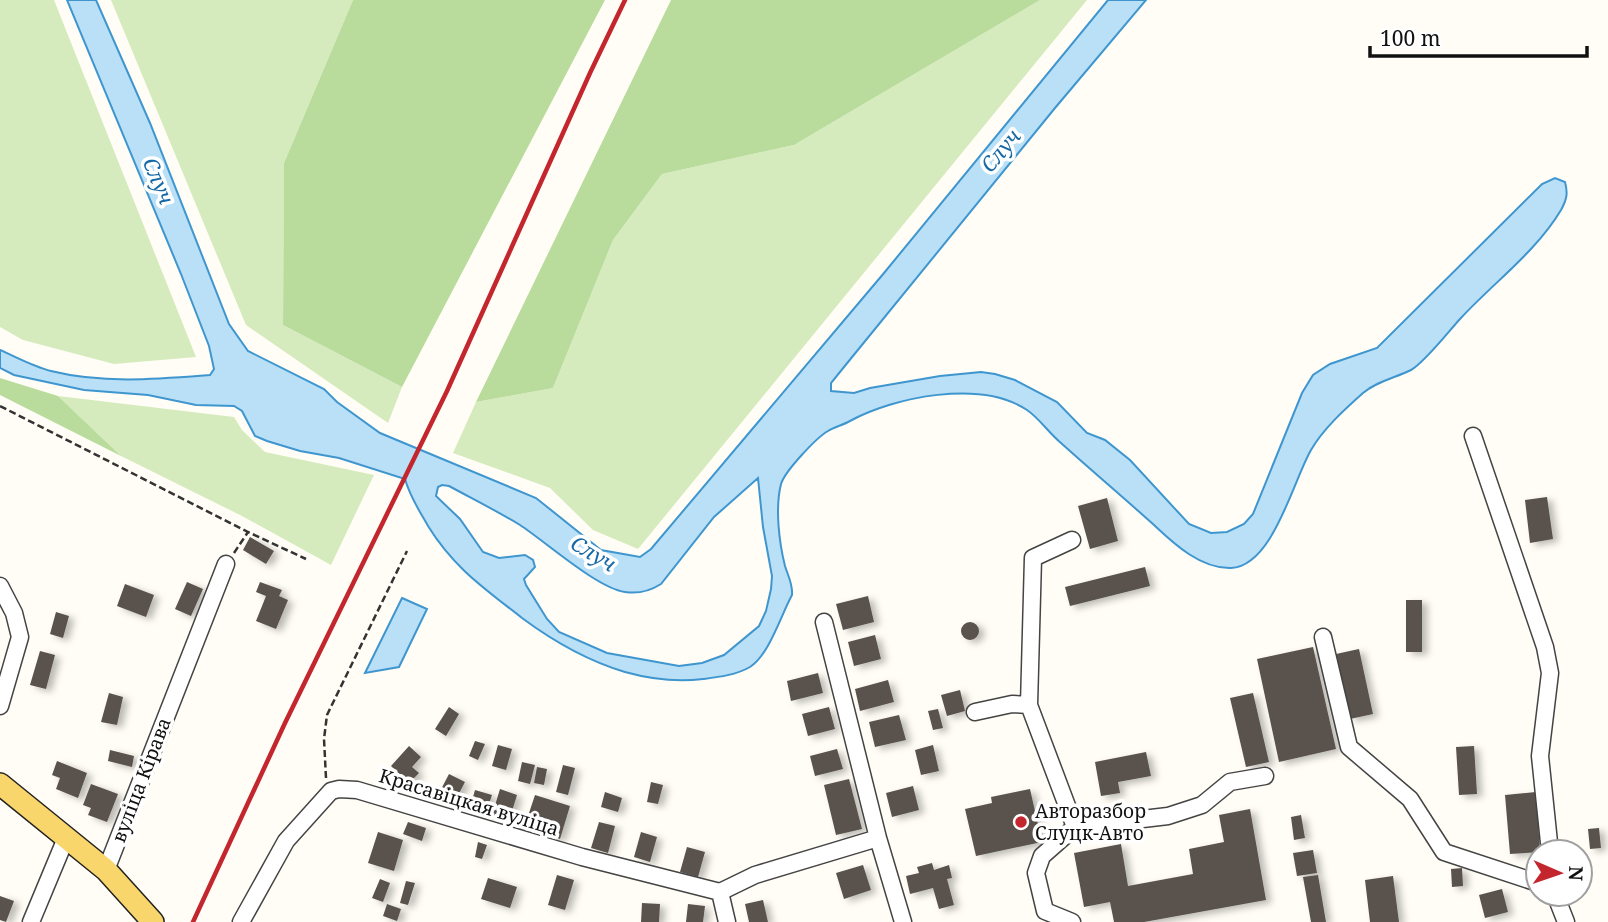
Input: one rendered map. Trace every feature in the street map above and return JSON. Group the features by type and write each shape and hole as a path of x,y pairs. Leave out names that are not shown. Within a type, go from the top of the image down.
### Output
{"main road":[{"name":"вуліца Кірава","path":"0,784 106,870"},
{"path":"106,870 153,922"}],"street":[{"path":"1474,436 1545,647 1550,673 1540,756 1549,838"},
{"path":"1072,540 1032,558 1029,705 1075,827"},
{"name":"вуліца Кірава","path":"106,870 226,564"},
{"path":"0,586 15,613 20,637 0,706"},
{"path":"824,622 878,838 903,922"},
{"path":"1323,638 1349,747 1410,799 1444,852 1524,878"},
{"path":"975,712 1012,704 1029,705"},
{"path":"1072,922 1045,911 1036,873 1042,856 1075,827 1168,816 1202,806 1230,782 1265,776"},
{"path":"241,922 286,841 331,790"},
{"name":"Красавіцкая вуліца","path":"331,790 357,790 582,858 720,892"},
{"path":"31,922 66,838"},
{"path":"727,922 720,892 755,875 878,838"}],"path":[{"path":"0,406 248,533 306,559"},
{"path":"226,564 248,533"},
{"path":"331,790 324,760 327,715 407,551"}],"green space":[{"path":"0,0 54,0 196,357 114,364 23,340 0,327"},
{"path":"111,0 353,0 284,163 283,325 402,387 388,423 246,325"},
{"path":"353,0 605,0 402,387 283,325 284,163"},
{"path":"671,0 1040,0 794,145 662,174 613,240 553,388 476,402"},
{"path":"1040,0 1087,0 638,549 593,530 550,488 453,453 476,402 553,388 613,240 662,174 794,145"},
{"path":"0,378 58,396 121,456 0,395"},
{"path":"58,396 234,417 242,430 265,452 374,475 331,565 242,516 121,456"}],"water":[{"name":"Случ","path":"67,0 96,0 150,123 229,324 248,351 324,389 337,402 380,433 536,498 601,550 640,557 651,549 884,273 1108,0 1146,0 831,383 831,391 854,393 940,376 981,372 1015,380 1057,402 1087,433 1105,440 1130,460 1189,524 1211,533 1227,532 1244,524 1253,514 1302,393 1313,375 1330,364 1377,348 1542,184 1555,178 1565,182 1566,189 1566,199 1561,210 1539,240 1423,361 1411,370 1368,389 1328,427 1311,450 1270,538 1246,564 1231,568 1220,567 1189,554 1170,540 1027,410 986,395 938,395 913,399 868,412 830,430 794,463 781,484 778,514 781,546 792,595 774,634 763,654 750,667 727,675 693,680 654,678 611,667 571,650 534,626 482,587 448,554 428,526 405,479 255,436 242,411 234,406 196,405 148,395 84,390 14,375 0,368 0,350 45,369 90,378 210,375 214,369 209,346","holes":["758,478 772,576 766,611 759,626 724,655 702,663 679,666 607,653 559,632 547,619 526,585 524,579 535,567 533,560 525,555 499,558 483,552 460,519 436,496 438,487 449,486 520,525 600,582 630,593 661,584 714,517"]},
{"path":"402,598 427,609 399,667 365,673"}],"building":[{"path":"1547,497 1553,539 1530,543 1525,500"},
{"path":"1107,498 1118,541 1090,549 1078,506"},
{"path":"250,537 274,551 266,564 243,550"},
{"path":"1145,567 1150,586 1070,606 1065,587"},
{"path":"187,582 203,589 191,616 175,609"},
{"path":"260,582 282,590 279,596 288,600 276,629 256,621 266,596 256,592"},
{"path":"125,584 154,595 146,617 117,606"},
{"path":"868,596 874,622 843,630 836,604"},
{"path":"1406,600 1422,600 1422,652 1406,652"},
{"path":"56,612 69,616 63,638 50,634"},
{"path":"970,622 976,625 979,631 976,637 970,640 964,637 961,631 964,625"},
{"path":"875,635 881,659 854,666 848,642"},
{"path":"1313,647 1336,749 1279,762 1257,659"},
{"path":"1359,649 1373,714 1350,719 1336,654"},
{"path":"40,651 55,655 46,689 30,685"},
{"path":"818,673 823,693 791,701 787,681"},
{"path":"888,680 894,702 860,711 855,689"},
{"path":"960,690 965,711 947,716 941,695"},
{"path":"109,693 123,697 117,725 101,722"},
{"path":"1253,693 1269,762 1246,767 1230,698"},
{"path":"449,707 459,714 446,736 435,729"},
{"path":"829,707 835,729 808,736 802,714"},
{"path":"938,709 943,728 933,730 928,711"},
{"path":"899,715 906,740 875,747 869,722"},
{"path":"475,741 485,744 478,760 469,756"},
{"path":"498,745 512,749 506,770 492,766"},
{"path":"933,745 939,771 921,775 915,750"},
{"path":"409,746 421,757 412,767 419,773 409,783 391,766"},
{"path":"1474,746 1477,794 1459,795 1456,747"},
{"path":"837,749 843,769 815,776 810,756"},
{"path":"110,750 134,756 132,767 108,761"},
{"path":"1146,752 1151,776 1118,782 1120,793 1101,796 1095,762"},
{"path":"57,761 87,773 78,798 56,789 60,778 52,775"},
{"path":"522,762 535,765 530,784 518,781"},
{"path":"563,765 575,768 568,795 556,792"},
{"path":"537,767 547,769 544,785 534,783"},
{"path":"449,774 465,782 453,805 437,797"},
{"path":"849,779 862,829 836,835 824,785"},
{"path":"651,782 663,785 658,804 647,802"},
{"path":"91,784 118,794 107,822 88,815 91,808 83,805"},
{"path":"913,786 919,810 892,817 886,793"},
{"path":"500,789 517,795 509,821 492,815"},
{"path":"1030,789 1042,842 976,856 965,809 992,803 991,797"},
{"path":"475,790 492,795 485,816 469,811"},
{"path":"605,792 622,798 618,812 601,807"},
{"path":"1536,792 1539,838 1524,838 1524,853 1510,854 1505,795"},
{"path":"535,795 570,806 560,839 540,832 544,818 529,813"},
{"path":"1250,809 1266,900 1144,922 1114,922 1110,902 1084,907 1074,853 1121,844 1128,886 1193,874 1189,849 1224,842 1219,815"},
{"path":"523,815 534,817 531,833 519,831"},
{"path":"1301,815 1305,838 1294,840 1291,817"},
{"path":"408,822 426,828 422,841 403,834"},
{"path":"599,822 615,826 608,853 591,848"},
{"path":"1599,828 1601,848 1594,849 1594,838 1589,838 1588,829"},
{"path":"378,832 403,840 394,871 368,863"},
{"path":"641,832 657,837 650,862 634,857"},
{"path":"478,842 487,845 482,859 475,857"},
{"path":"687,847 705,852 698,877 680,872"},
{"path":"1313,850 1317,873 1297,876 1293,853"},
{"path":"932,863 934,870 949,865 952,878 947,879 954,905 939,909 933,888 910,894 906,876 919,873 917,867"},
{"path":"863,865 871,890 844,899 836,873"},
{"path":"1462,868 1463,886 1452,887 1451,869"},
{"path":"557,875 574,880 565,910 548,905"},
{"path":"1318,875 1326,922 1311,922 1303,877"},
{"path":"1393,876 1399,922 1370,922 1365,880"},
{"path":"488,878 517,887 510,908 481,899"},
{"path":"380,879 390,883 383,902 372,898"},
{"path":"406,881 415,883 408,905 400,903"},
{"path":"1502,889 1508,912 1485,918 1479,895"},
{"path":"0,896 14,901 6,922 0,920"},
{"path":"763,900 768,922 749,922 745,904"},
{"path":"642,903 660,904 659,922 641,922"},
{"path":"387,904 401,909 397,921 383,916"},
{"path":"688,904 705,906 703,922 686,922"}],"railway":[{"path":"193,922 285,723 447,391 625,0"}],"place":[{"name":"Авторазбор Слуцк-Авто","path":"1021,822"}]}
